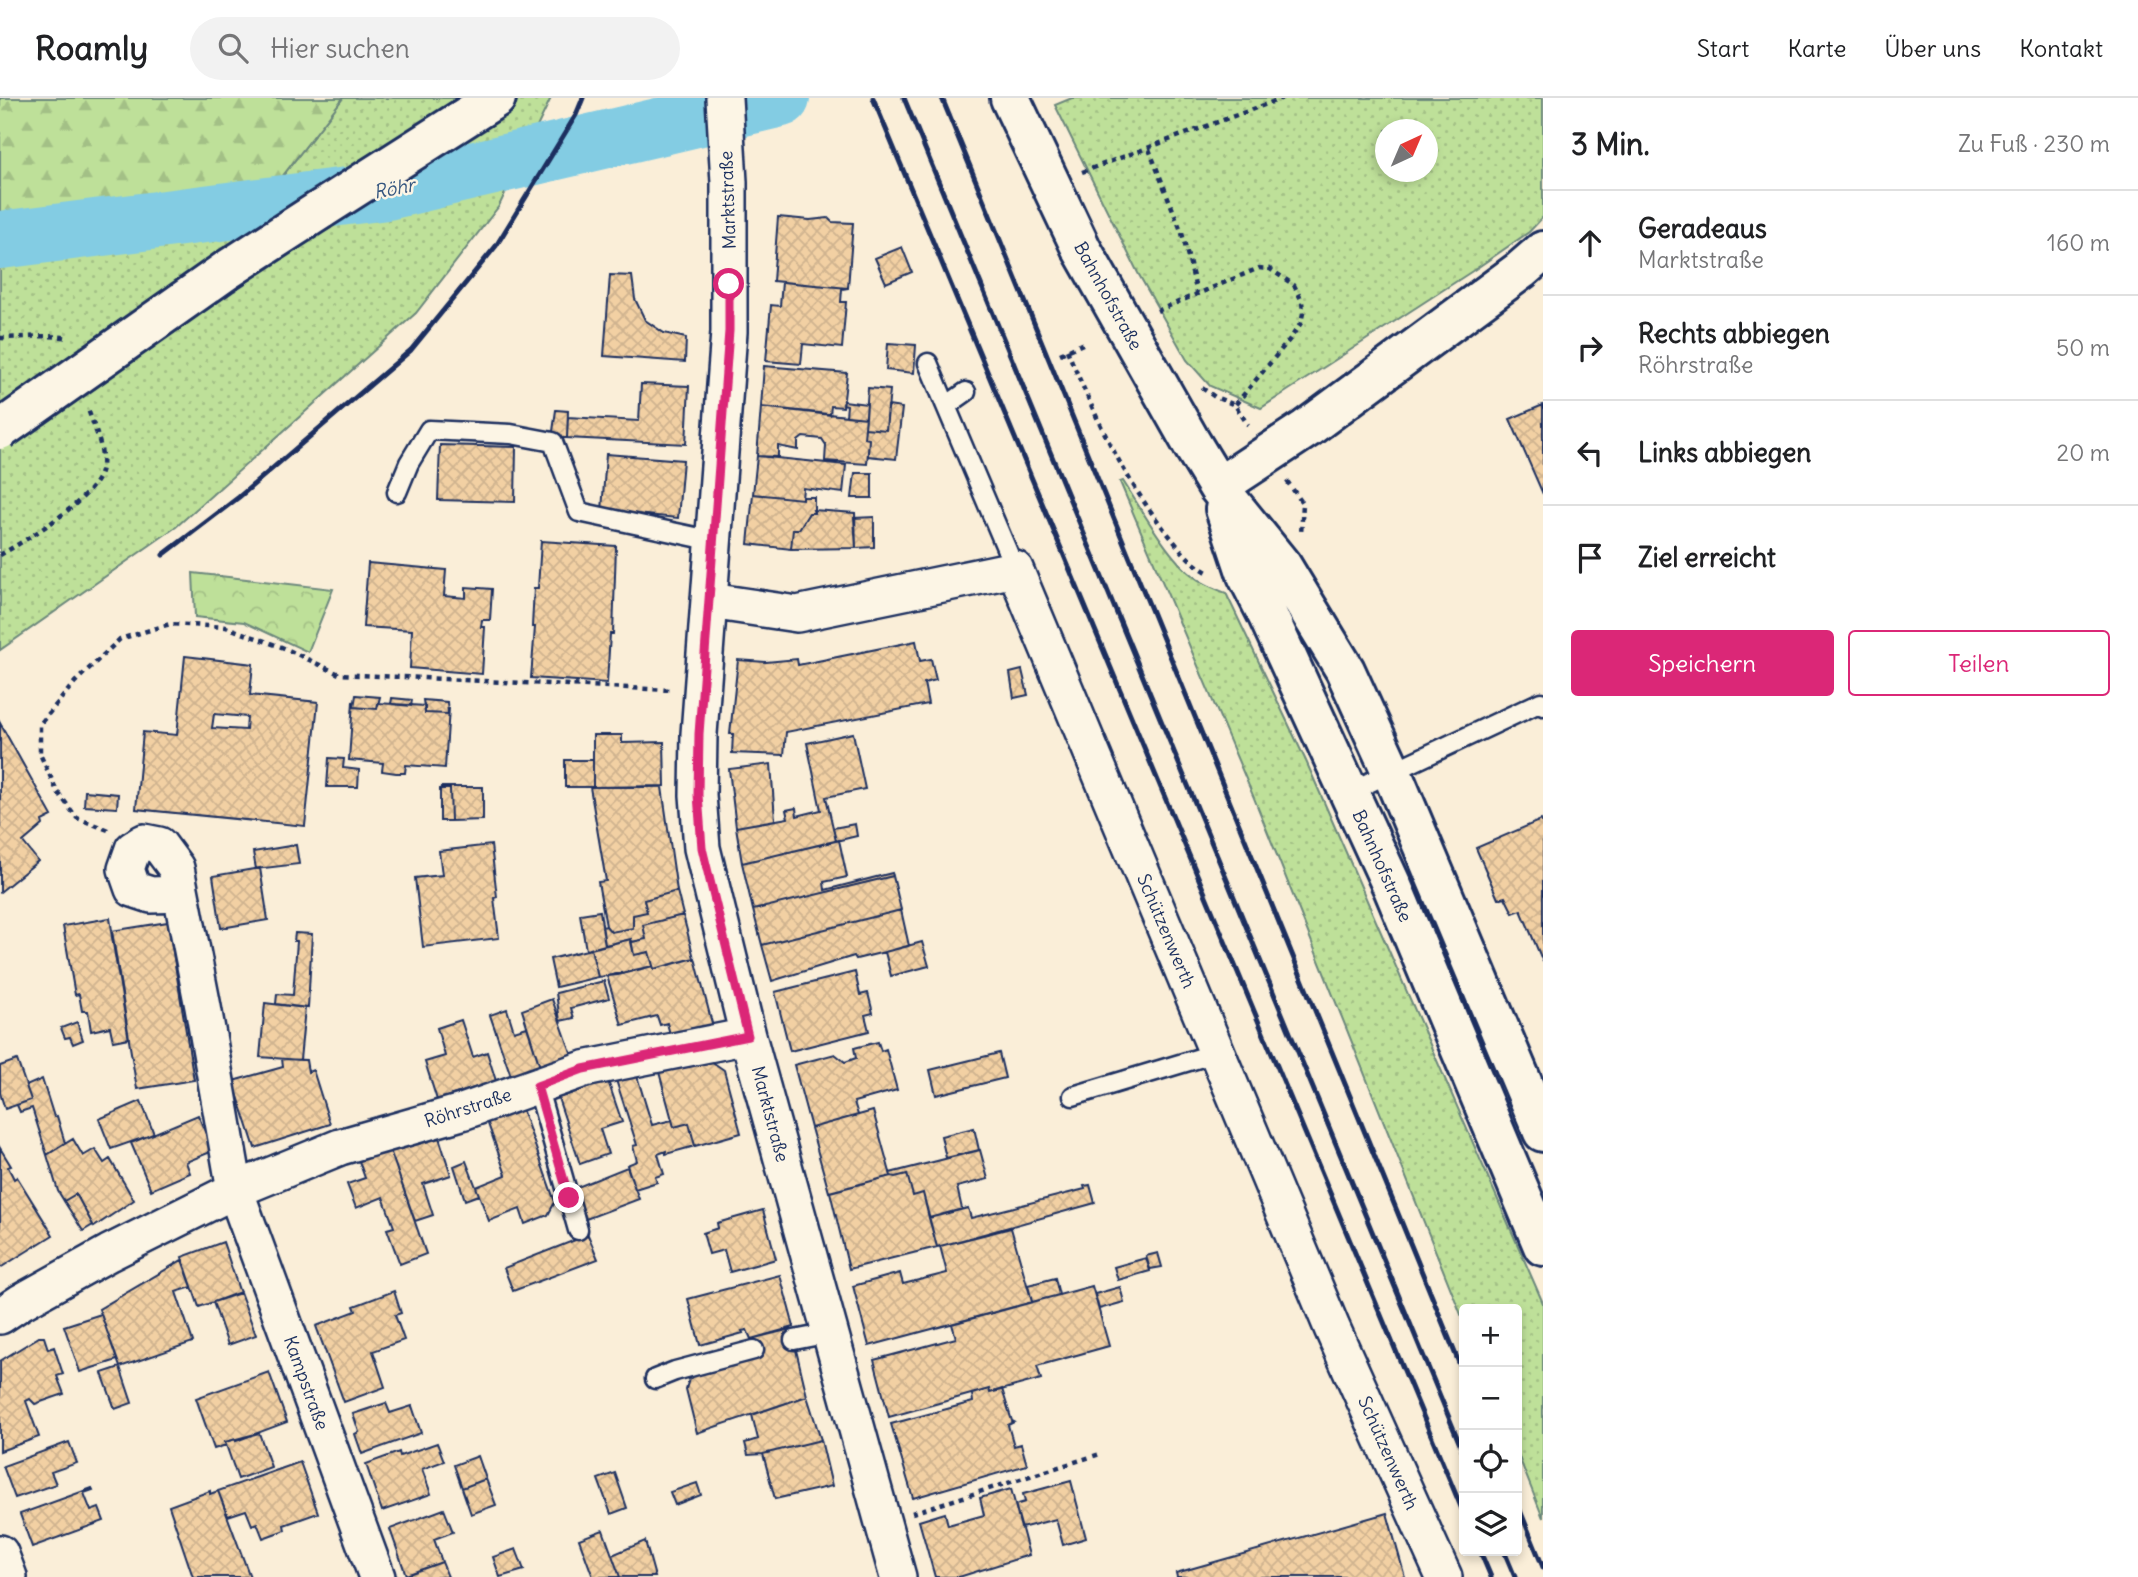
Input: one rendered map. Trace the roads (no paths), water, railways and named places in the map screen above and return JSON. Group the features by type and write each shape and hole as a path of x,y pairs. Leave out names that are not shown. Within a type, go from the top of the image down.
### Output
{"street":[{"path":"0,430 228,270 496,98"},
{"name":"Marktstraße","path":"724,98 729,182 729,331 703,692 698,795 702,848 748,1036 898,1577"},
{"name":"Bahnhofstraße","path":"1010,98 1081,248 1218,487 1277,560 1345,670 1392,773 1540,1123"},
{"path":"1218,487 1306,429 1543,251"},
{"name":"Bahnhofstraße","path":"1218,487 1247,575 1392,886 1543,1246"},
{"path":"710,601 797,614 1015,569"},
{"name":"Schützenwerth","path":"1015,569 1332,1328 1444,1577"},
{"path":"133,849 127,869 133,889 150,895 181,894 235,1190"},
{"name":"Röhrstraße","path":"0,1316 109,1253 235,1190 340,1147 465,1111 583,1069 748,1036"},
{"name":"Kampstraße","path":"235,1190 377,1577"},
{"path":"0,1553 9,1577"}],"lane":[{"path":"928,363 1015,569"},
{"path":"946,405 966,392"},
{"path":"397,492 409,463 429,430 511,433 552,442 579,512 714,541"},
{"path":"1349,792 1541,702 1543,706"},
{"path":"1073,1096 1216,1053"},
{"path":"537,1086 578,1230"},
{"path":"794,1340 830,1333"},
{"path":"655,1379 754,1350"}],"waterway":[{"name":"Röhr","path":"0,240 387,191 781,98"}],"railway":[{"path":"163,555 239,497 411,350 496,246 576,115 583,98"},
{"path":"873,98 1459,1502"},
{"path":"904,98 1459,1442"},
{"path":"942,98 1461,1367"},
{"path":"1522,1515 1543,1567"},
{"path":"1482,1556 1491,1577"},
{"path":"1506,1556 1515,1577"}]}
